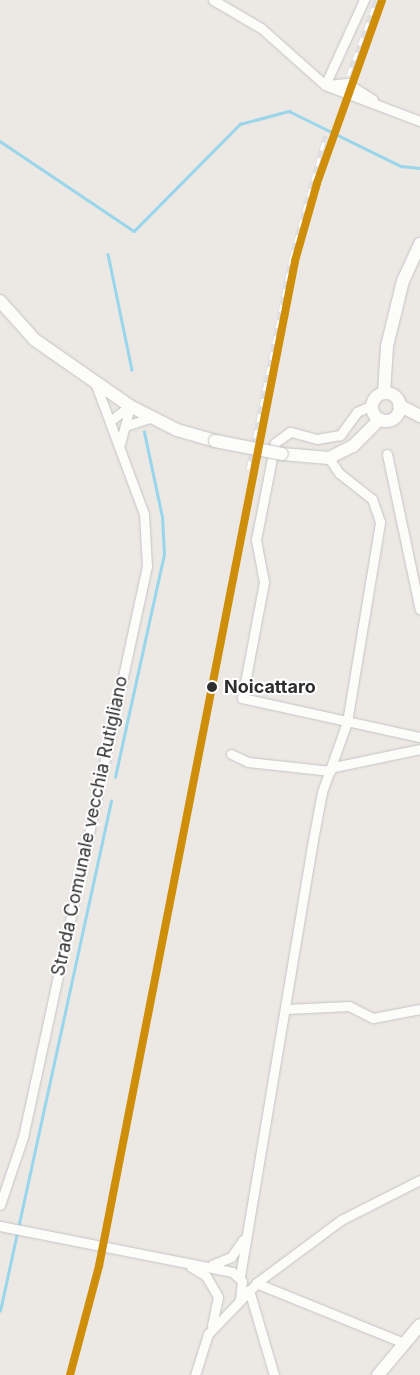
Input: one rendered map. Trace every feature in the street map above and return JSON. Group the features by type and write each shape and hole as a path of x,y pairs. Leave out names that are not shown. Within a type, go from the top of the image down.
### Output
{"main road":[{"path":"380,419 372,405 384,393 387,346 403,281 420,244"},
{"path":"0,301 35,340 130,406 150,418 215,441 282,454 329,458 354,446 380,419 394,418 399,405 397,398 384,393"},
{"path":"399,405 420,416"},
{"path":"381,1374 420,1325"}],"street":[{"path":"212,0 261,28 325,85 373,100 420,121"},
{"path":"325,85 364,0"},
{"name":"Strada Comunale vecchia Rutigliano","path":"0,1205 23,1137 147,566 144,514 95,382"},
{"path":"372,405 357,412 340,435 317,439 290,432 275,443 256,540 264,582 242,698 420,737"},
{"path":"110,421 130,406"},
{"path":"120,447 130,406"},
{"path":"125,426 150,418"},
{"path":"387,454 420,610"},
{"path":"274,1375 244,1284 244,1240 287,1009 313,840 332,769 348,722 380,522 372,499 339,473 329,458"},
{"path":"231,754 248,762 332,769 420,749"},
{"path":"287,1009 349,1006 373,1018 420,1009"},
{"path":"208,1266 244,1284 259,1281 341,1220 420,1180"},
{"path":"0,1226 79,1244 184,1264 208,1266 226,1261 244,1240"},
{"path":"184,1264 206,1276 223,1307 237,1303"},
{"path":"259,1281 404,1343"},
{"path":"208,1334 237,1303 244,1284"},
{"path":"195,1375 218,1309 218,1297"}],"waterway":[{"path":"0,141 134,231 240,124 289,111 401,166 420,168"},
{"path":"108,254 132,370"},
{"path":"115,777 164,554 162,517 144,432"},
{"path":"0,1311 111,801"}],"railway":[{"path":"348,75 376,0"},
{"path":"248,469 291,258 325,136"}],"transit line":[{"path":"70,1375 99,1266 295,261 317,183 382,0"}],"place":[{"name":"Noicattaro","path":"212,687"}]}
